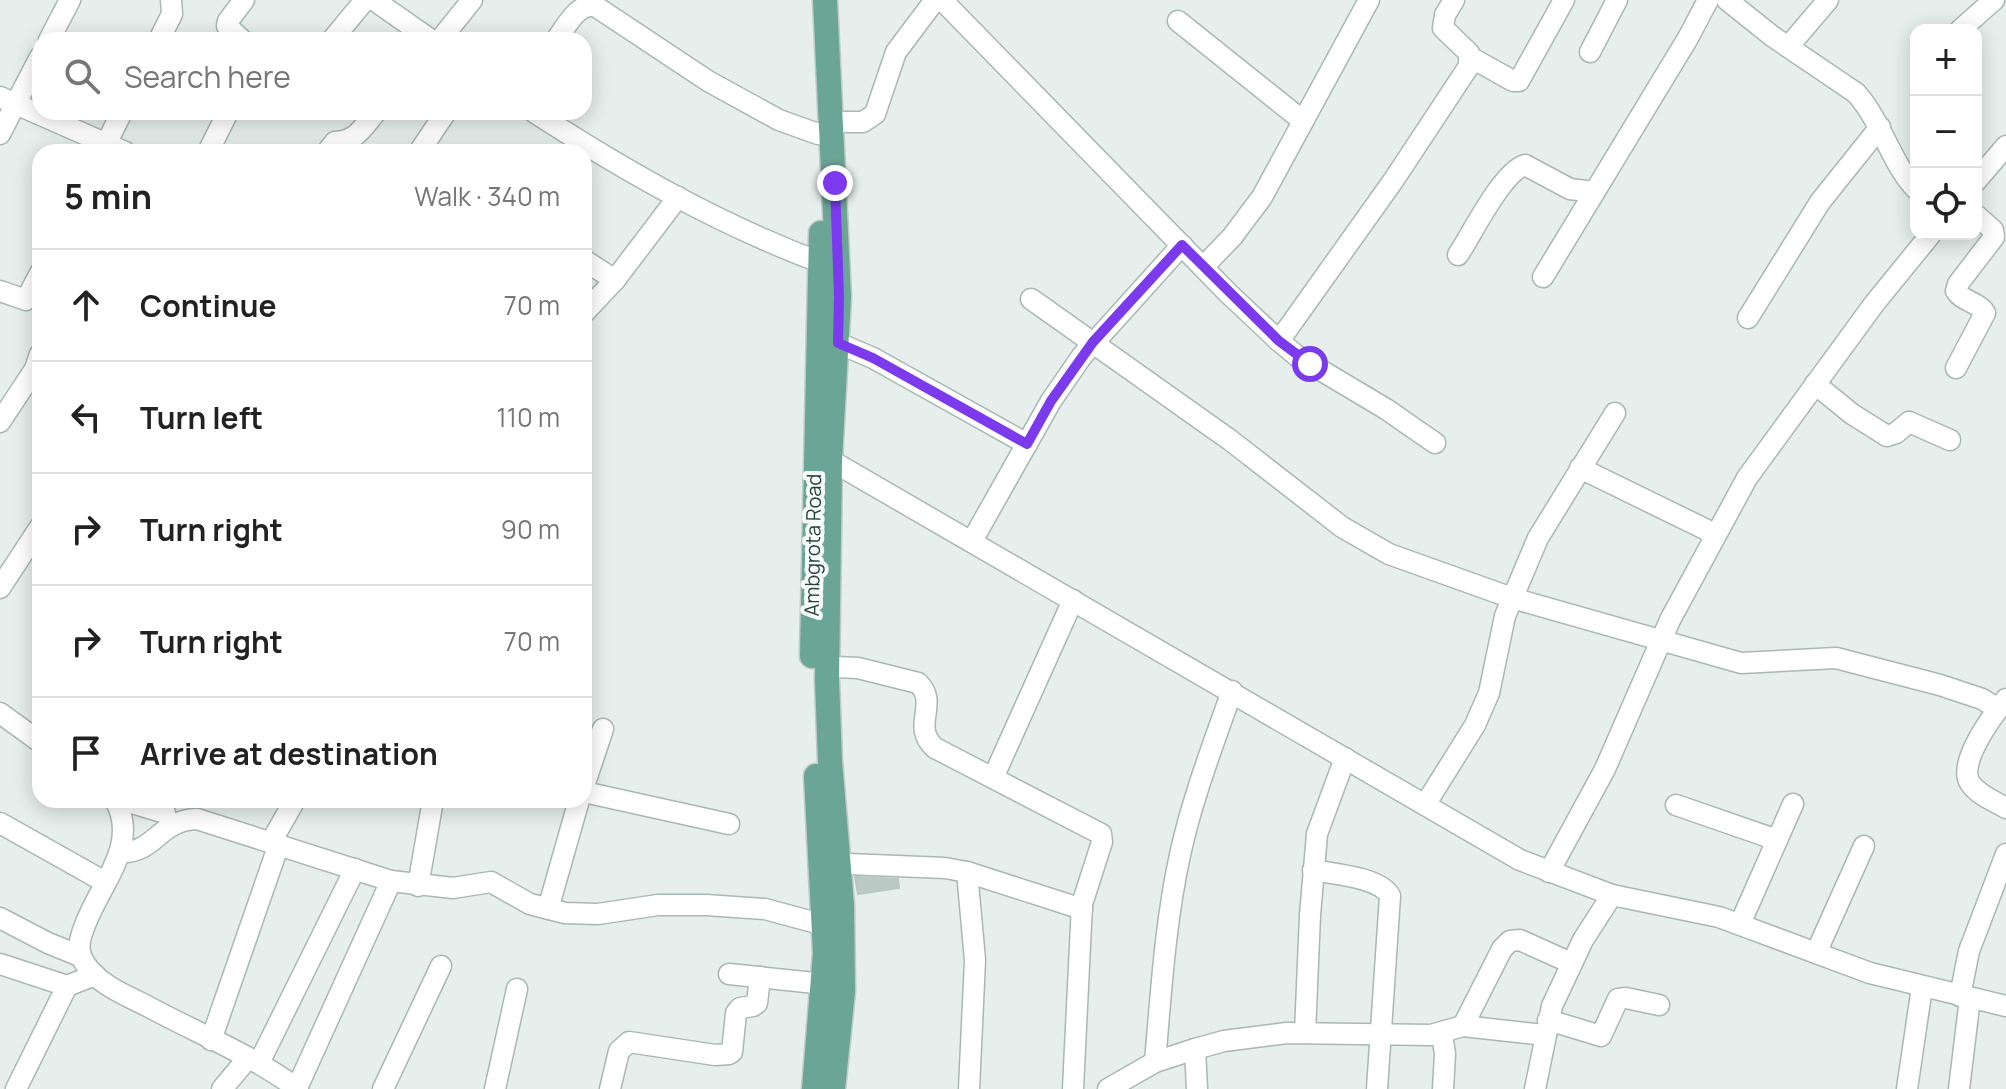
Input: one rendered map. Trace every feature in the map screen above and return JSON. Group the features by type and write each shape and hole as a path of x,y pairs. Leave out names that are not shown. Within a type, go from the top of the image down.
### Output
{"main road":[{"name":"Ambgrota Road","path":"808,0 824,128 812,653 825,984 814,1089"},
{"path":"825,0 824,128 838,248 837,464 827,680 841,893 843,991 833,1089"}],"street":[{"path":"53,32 70,0"},
{"path":"163,32 172,14 171,0"},
{"path":"233,32 227,26 228,21 244,0"},
{"path":"339,32 365,0"},
{"path":"374,0 420,32"},
{"path":"446,32 472,0"},
{"path":"562,32 585,5 595,6 708,81 779,120 824,128 863,122 875,114 896,52 935,0"},
{"path":"942,0 1279,341 1297,356 1386,409 1435,443"},
{"path":"1203,267 1250,216 1369,0"},
{"path":"1454,0 1445,15 1443,28 1470,57 1513,81 1519,81 1564,0"},
{"path":"1590,52 1617,0"},
{"path":"1543,277 1708,0"},
{"path":"1727,0 1788,47 1856,93 1880,127 1910,182"},
{"path":"1788,47 1828,0"},
{"path":"1967,24 1994,0"},
{"path":"1178,21 1303,121"},
{"path":"1279,341 1393,181 1469,66 1470,57"},
{"path":"0,134 8,100 32,68"},
{"path":"8,100 32,111"},
{"path":"50,120 100,144"},
{"path":"112,144 120,120"},
{"path":"212,144 224,120"},
{"path":"333,144 353,138 369,120"},
{"path":"424,144 441,120"},
{"path":"547,120 584,144"},
{"path":"1748,318 1820,202 1880,127"},
{"path":"1982,174 2006,146"},
{"path":"592,149 764,242 822,263"},
{"path":"1458,255 1505,182 1519,167 1525,165 1570,189 1594,192"},
{"path":"592,304 615,280 678,197"},
{"path":"1956,368 1985,313 1983,308 1956,291 1994,237 1993,230 1982,220"},
{"path":"1549,872 1605,769 1661,640 1747,478 1874,304 1926,240"},
{"path":"972,541 1051,401 1093,342 1182,245"},
{"path":"592,265 615,280"},
{"path":"0,291 32,303"},
{"path":"1031,299 1230,440 1362,541 1412,563 1512,598 1741,663 1824,657 1845,659 2002,704 1973,749 1967,771 1971,785 2006,808"},
{"path":"838,343 873,358 1027,444"},
{"path":"0,422 32,374"},
{"path":"1815,384 1852,414 1887,436 1909,422 1950,440"},
{"path":"1425,805 1475,725 1489,693 1505,616 1538,538 1615,413"},
{"path":"837,464 1520,860 1612,895 1719,917 1870,973 2006,1006"},
{"path":"837,464 836,716 848,864 851,993 843,1089"},
{"path":"1580,468 1715,534"},
{"path":"0,588 32,539"},
{"path":"993,778 1073,600"},
{"path":"836,667 858,668 918,683 927,694 923,724 929,743 1101,834 1101,848 1082,909 1073,1089"},
{"path":"1155,1062 1163,974 1180,856 1196,793 1232,691"},
{"path":"0,713 32,736"},
{"path":"592,762 603,729"},
{"path":"1305,1033 1317,834 1345,758"},
{"path":"592,794 729,824"},
{"path":"1740,924 1793,804"},
{"path":"1676,805 1777,840"},
{"path":"80,956 79,940 122,852 122,818 118,808"},
{"path":"211,1040 275,843 291,808"},
{"path":"418,886 432,808"},
{"path":"548,909 577,808"},
{"path":"122,852 141,849 169,812 391,881 453,888 491,882 517,898 548,909 584,914 658,905 744,907 824,925"},
{"path":"0,823 105,882"},
{"path":"1816,953 1864,846"},
{"path":"1959,1089 1969,951 2006,854"},
{"path":"848,864 945,868 967,872 1082,909"},
{"path":"222,1089 254,1060 355,869"},
{"path":"1313,870 1375,882 1388,892 1390,903 1377,1089"},
{"path":"967,872 975,960 969,1089"},
{"path":"0,918 80,956 95,975 120,991 254,1060 297,1088 391,881"},
{"path":"1535,1089 1546,1028 1571,963 1612,895"},
{"path":"1463,1026 1502,949 1510,941 1520,940 1571,963"},
{"path":"0,964 67,986 95,975"},
{"path":"383,1089 441,966"},
{"path":"729,974 825,984"},
{"path":"610,1089 619,1051 629,1042 715,1055 732,1052 736,1013 740,1008 757,1003 760,977"},
{"path":"16,1089 67,986"},
{"path":"1907,1089 1922,987"},
{"path":"495,1089 517,989"},
{"path":"1108,1089 1155,1062 1224,1041 1305,1033 1442,1034 1463,1026 1546,1028 1601,1036 1618,999 1659,1005"},
{"path":"1442,1034 1445,1054 1443,1089"},
{"path":"1195,1049 1197,1089"}],"building":[{"path":"855,877 898,879 899,888 858,894"}],"route":[{"path":"835,183 838,343 873,358 1027,444 1051,401 1082,356 1182,245 1279,341 1310,364"}]}
